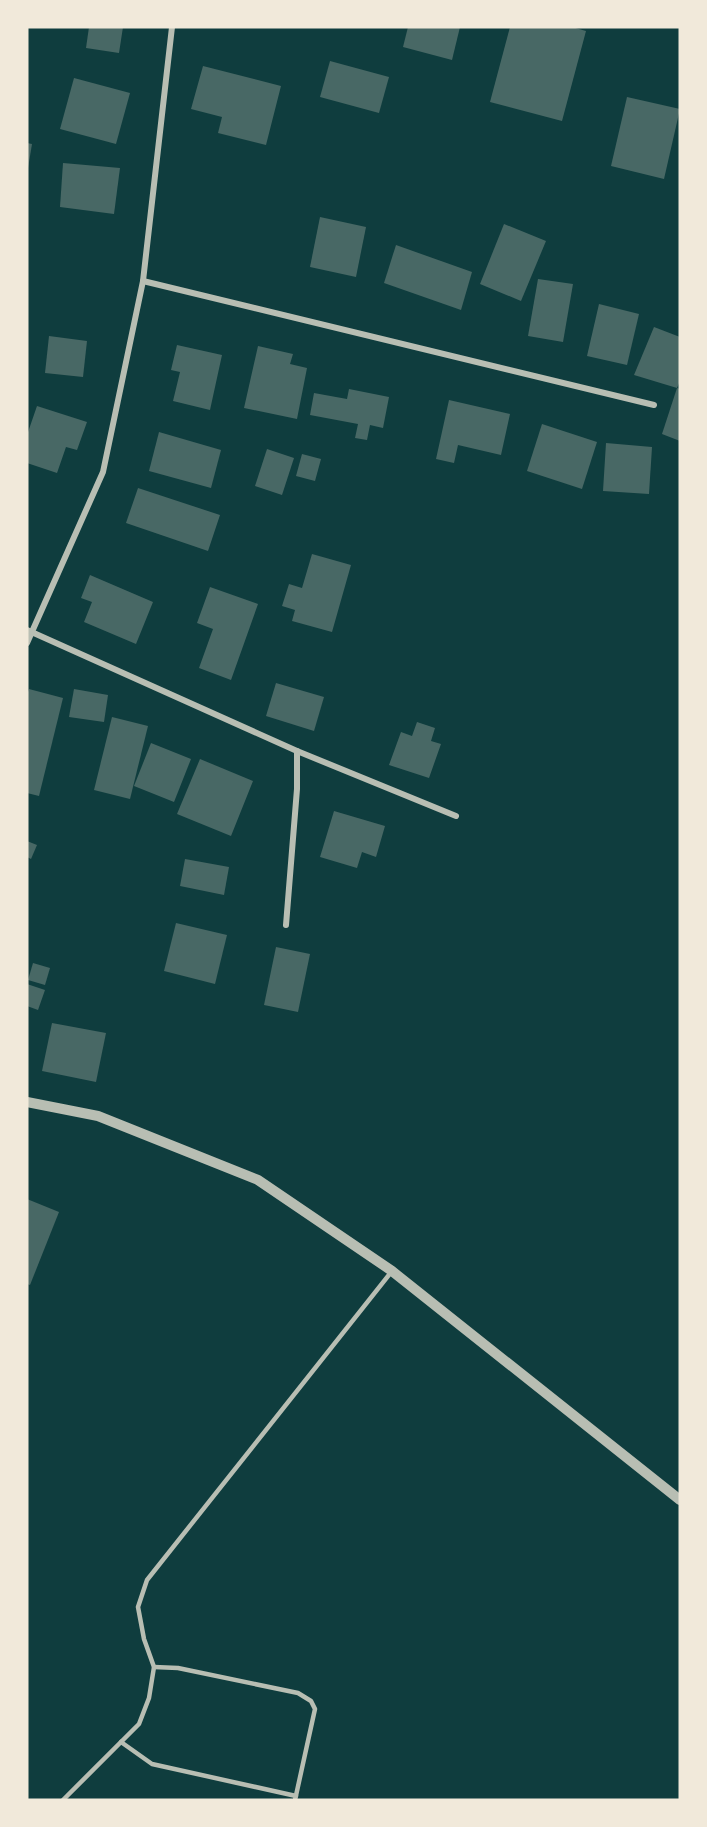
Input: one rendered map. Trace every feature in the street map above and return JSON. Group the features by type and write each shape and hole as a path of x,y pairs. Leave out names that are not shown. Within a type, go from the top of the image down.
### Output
{"street":[{"path":"27,643 30,631 103,472 143,281 172,27"},
{"path":"143,281 654,405"},
{"path":"30,631 297,751 456,816"},
{"path":"286,925 297,789 297,751"},
{"path":"27,1102 98,1116 258,1180 392,1271 680,1500"}],"lane":[{"path":"63,1800 139,1724 149,1698 154,1667 144,1640 138,1607 147,1580 392,1271"},
{"path":"120,1742 152,1764 296,1798 315,1709 310,1701 298,1693 178,1668 154,1667"}],"building":[{"path":"89,27 123,27 119,53 86,48"},
{"path":"408,27 460,27 452,60 403,47"},
{"path":"510,27 572,27 586,31 562,121 490,102"},
{"path":"330,61 389,77 379,113 320,97"},
{"path":"203,66 281,86 266,145 218,133 222,117 191,109"},
{"path":"74,78 130,93 116,144 60,129"},
{"path":"627,97 680,109 664,179 611,166"},
{"path":"27,143 32,144 28,168 27,168"},
{"path":"63,163 120,168 114,214 60,207"},
{"path":"320,217 366,227 356,277 310,267"},
{"path":"504,224 546,241 521,301 480,284"},
{"path":"396,245 472,272 461,310 384,283"},
{"path":"538,279 573,284 563,342 528,336"},
{"path":"599,304 639,314 627,365 587,356"},
{"path":"654,327 680,337 680,381 677,388 634,375"},
{"path":"49,336 87,341 83,377 45,373"},
{"path":"177,345 222,355 210,410 173,401 180,372 171,370"},
{"path":"258,346 293,354 290,364 307,368 297,419 244,408"},
{"path":"677,388 680,389 680,441 662,434"},
{"path":"349,389 389,397 383,428 370,425 367,440 355,438 358,424 310,415 314,393 347,399"},
{"path":"449,400 510,414 501,455 458,445 454,463 436,459"},
{"path":"37,406 87,422 77,450 66,447 57,473 27,463 27,435"},
{"path":"542,424 597,442 582,489 527,471"},
{"path":"159,432 221,450 211,488 149,471"},
{"path":"606,443 652,447 649,494 603,491"},
{"path":"267,449 294,458 282,495 255,486"},
{"path":"302,454 321,459 315,481 296,476"},
{"path":"138,488 220,515 208,551 126,523"},
{"path":"312,554 351,565 332,632 292,621 295,610 282,606 289,584 302,588"},
{"path":"90,575 153,602 136,644 84,622 92,602 81,598"},
{"path":"210,587 258,604 231,680 199,668 213,629 197,623"},
{"path":"276,683 324,697 314,731 266,716"},
{"path":"29,689 63,698 39,796 27,793 27,695"},
{"path":"74,689 108,695 104,722 69,717"},
{"path":"112,717 148,726 130,799 94,790"},
{"path":"417,722 435,728 431,741 441,744 429,778 389,765 401,732 412,736"},
{"path":"151,743 191,759 174,802 134,786"},
{"path":"200,759 253,781 231,836 177,814"},
{"path":"334,811 385,826 376,857 362,852 357,868 320,857"},
{"path":"27,841 37,845 31,859 27,857"},
{"path":"185,859 229,867 224,895 180,886"},
{"path":"176,923 227,935 215,984 164,971"},
{"path":"276,947 310,954 298,1012 264,1005"},
{"path":"33,963 50,968 45,985 28,980"},
{"path":"27,984 45,990 38,1010 27,1006"},
{"path":"52,1023 106,1033 96,1082 42,1071"},
{"path":"27,1199 59,1212 30,1285 27,1284"}]}
